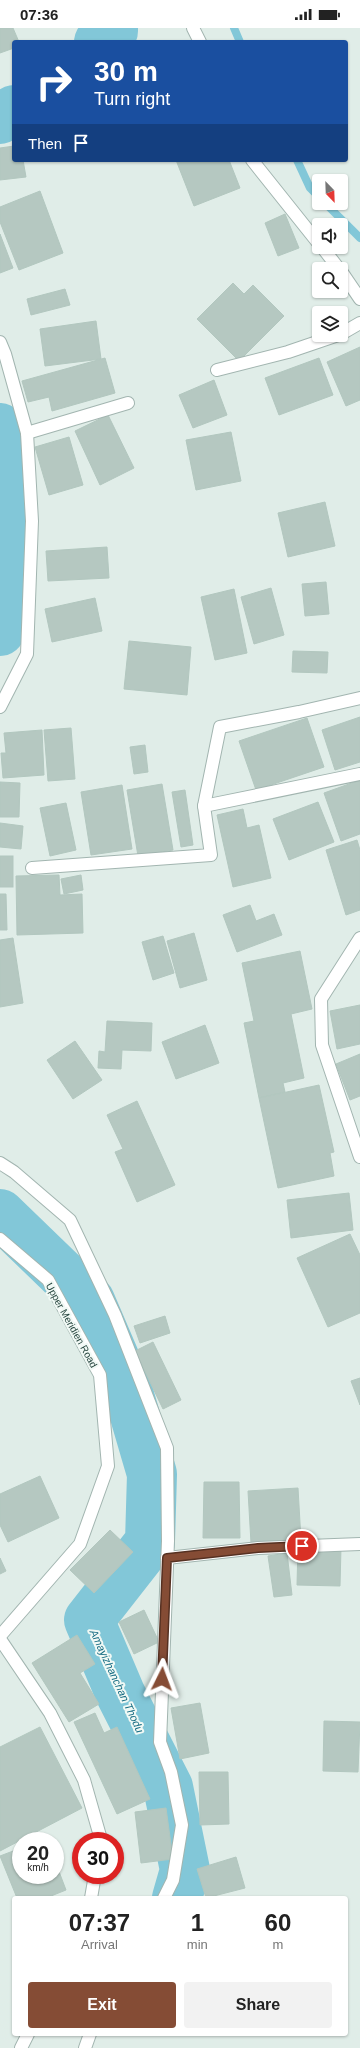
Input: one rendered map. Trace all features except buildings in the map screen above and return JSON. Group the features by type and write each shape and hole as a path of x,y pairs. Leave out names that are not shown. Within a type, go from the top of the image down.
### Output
{"street":[{"path":"193,28 199,40"},
{"path":"254,162 312,235"},
{"path":"327,254 334,262"},
{"path":"348,282 360,299"},
{"path":"348,330 360,323"},
{"path":"0,342 5,354 27,433 32,521 27,654 0,707"},
{"path":"217,370 288,352 317,342"},
{"path":"27,433 128,403"},
{"path":"32,868 211,855 204,806 220,727 299,712 360,698"},
{"path":"204,806 360,774"},
{"path":"360,938 321,999 322,1045 360,1157"},
{"path":"0,1162 14,1172 70,1220 115,1315 167,1448 167,1558 160,1742 171,1772 182,1824 173,1880 165,1896"},
{"name":"Upper Meridien Road","path":"0,1240 48,1280 100,1375 108,1466 80,1544 0,1636"},
{"path":"167,1558 258,1548 360,1544"},
{"path":"0,1639 50,1713 80,1773 99,1832"},
{"path":"91,1896 93,1884"},
{"path":"21,2048 27,2036"},
{"path":"85,2048 89,2036"}],"waterway":[{"name":"Amayizhanchan Thodu","path":"102,40 113,31 113,28"},
{"path":"234,28 239,40"},
{"name":"Amayizhanchan Thodu","path":"0,119 12,111"},
{"path":"298,162 312,190"},
{"path":"332,210 360,238"},
{"name":"Amayizhanchan Thodu","path":"0,428 8,462 10,514 9,581 0,631"},
{"name":"Amayizhanchan Thodu","path":"0,1214 90,1301 126,1385 152,1474 150,1542 89,1620 120,1693 168,1787 185,1870 178,1896"}],"route":[{"path":"162,1679 167,1558 258,1548 302,1546"}]}
